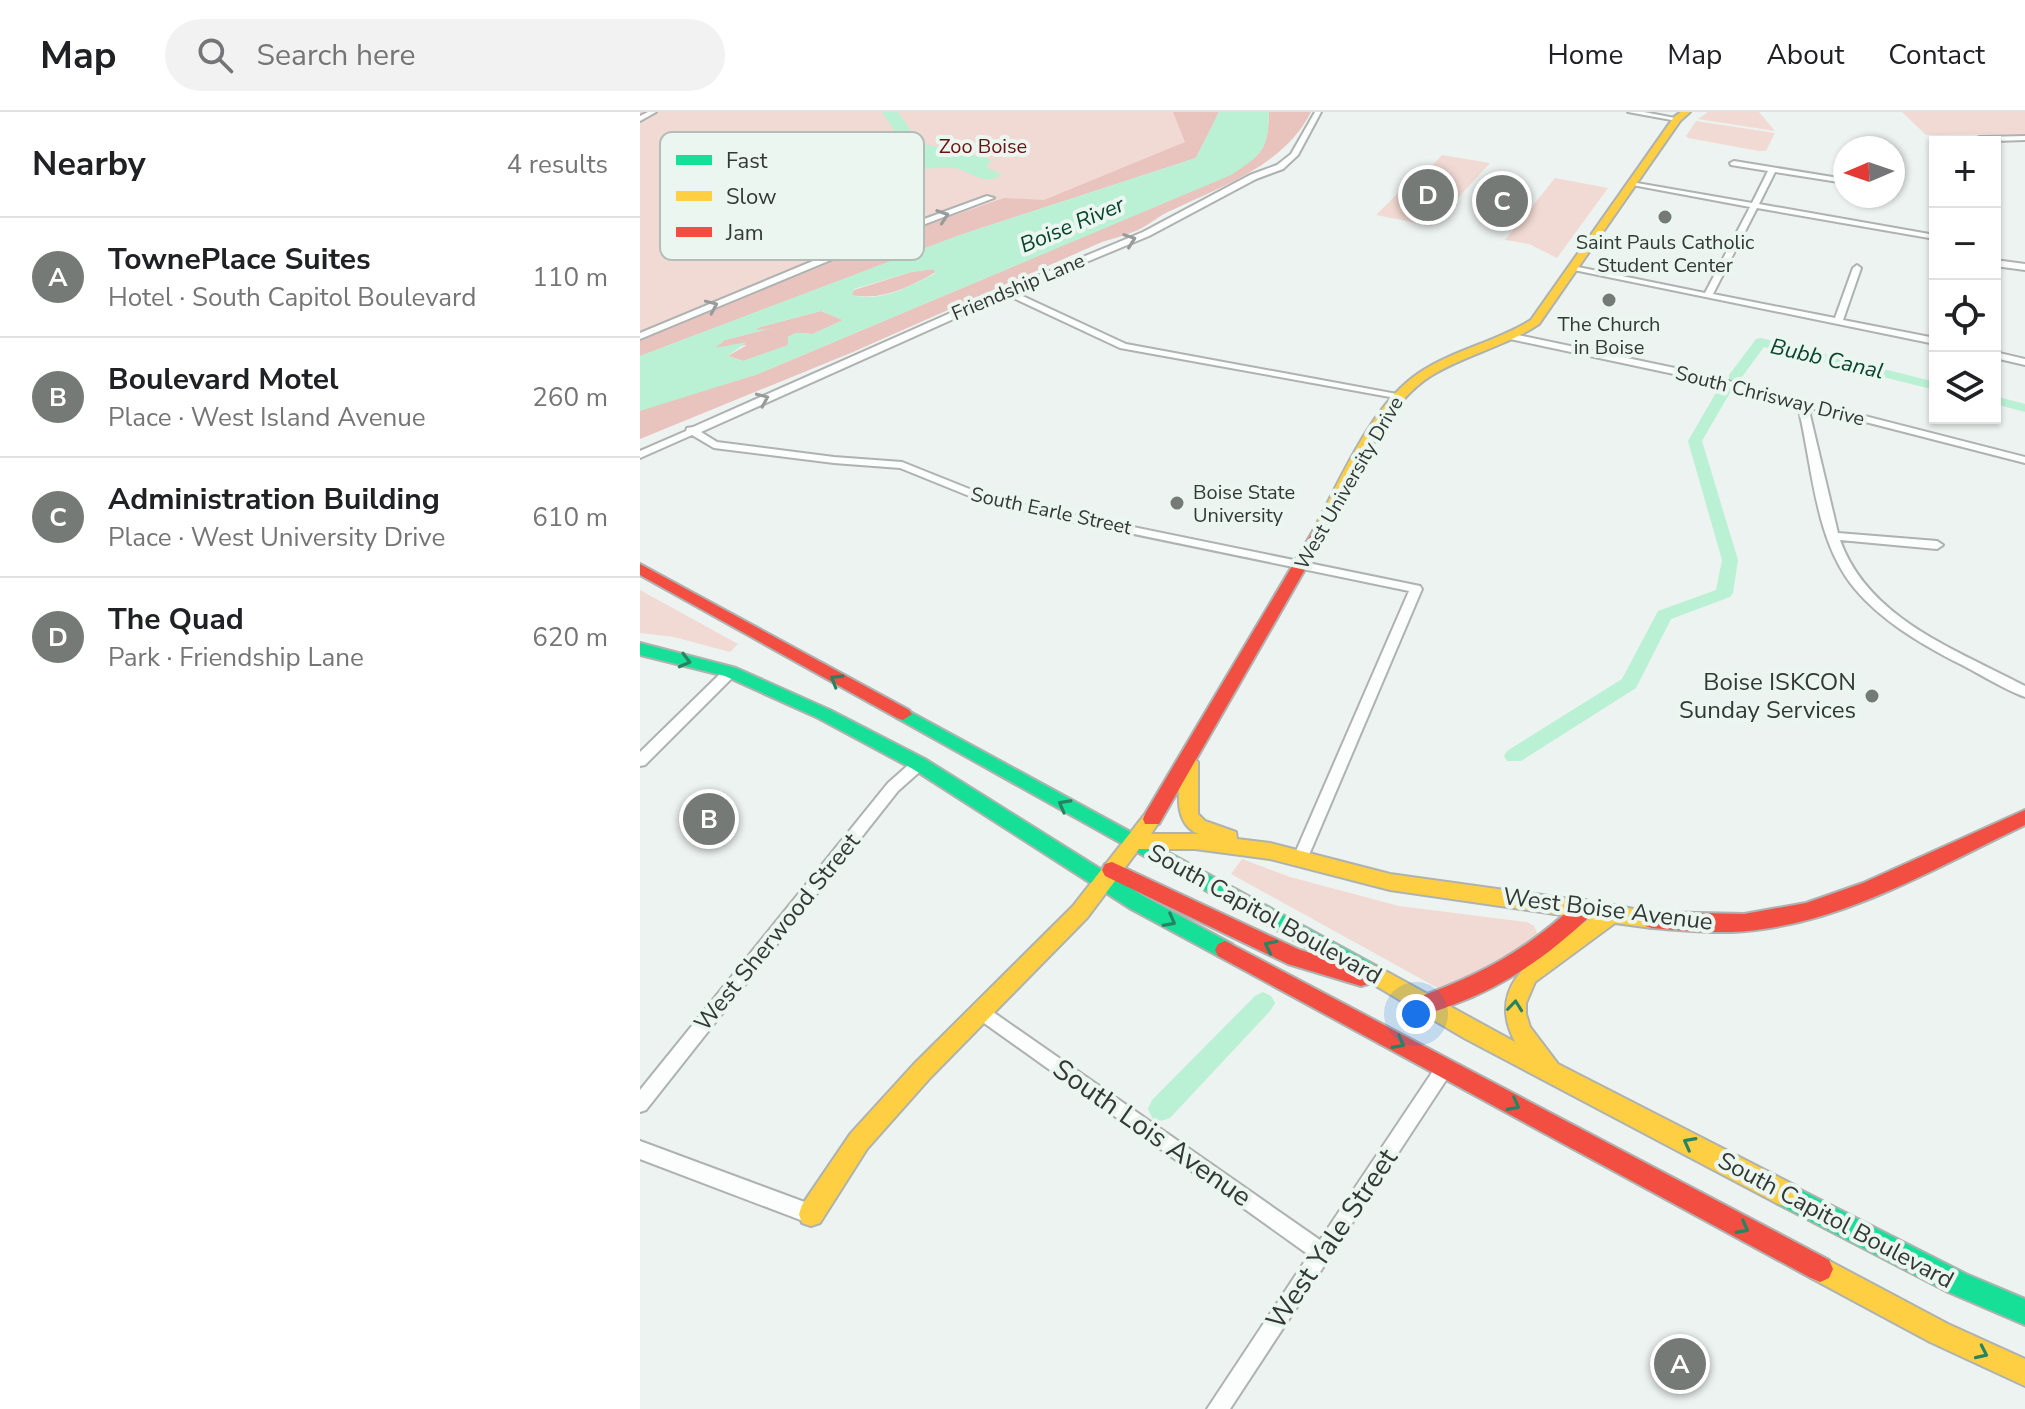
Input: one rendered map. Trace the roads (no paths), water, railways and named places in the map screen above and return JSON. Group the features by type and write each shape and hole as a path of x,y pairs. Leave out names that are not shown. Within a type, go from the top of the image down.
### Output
{"street":[{"path":"640,119 653,112"},
{"name":"Friendship Lane","path":"640,455 691,430 1146,234 1253,177 1280,167 1294,155 1318,112"},
{"path":"1631,112 1681,116"},
{"name":"West University Drive","path":"811,1214 859,1141 922,1071 1080,912 1162,806 1397,397 1419,377 1513,337 1535,322 1681,116"},
{"path":"2001,139 2025,138"},
{"path":"1734,163 1833,179"},
{"path":"1708,296 1773,169"},
{"path":"1631,184 1929,236"},
{"path":"924,222 990,198"},
{"path":"640,336 823,260"},
{"path":"2001,264 2025,267"},
{"path":"1839,320 1857,268"},
{"path":"1573,269 1929,340"},
{"path":"1007,292 1123,346 1397,397"},
{"name":"South Chrisway Drive","path":"1513,337 1689,374 2025,460"},
{"path":"2001,356 2025,362"},
{"path":"1806,405 1805,415 1834,536 1858,586 1897,621 2025,692"},
{"name":"South Earle Street","path":"691,430 714,445 902,465 989,501 1416,589 1301,858"},
{"path":"1834,536 1937,545"},
{"name":"South Capitol Boulevard","path":"640,569 1133,842 1179,864 1427,1004 1957,1283 2025,1312"},
{"name":"South Capitol Boulevard","path":"640,649 730,672 824,714 919,764 1107,876 1445,1068 1939,1333 2025,1373"},
{"path":"640,761 730,672"},
{"name":"West Boise Avenue","path":"1190,759 1187,808 1198,826 1270,851"},
{"name":"West Sherwood Street","path":"640,1104 893,787 919,764"},
{"name":"West Boise Avenue","path":"1133,842 1195,841 1270,851 1390,882 1653,920 1732,924 1775,919 1835,903 2025,817"},
{"path":"1107,876 1295,958 1397,987"},
{"path":"1427,1004 1473,991 1565,930 1585,908"},
{"path":"1551,1070 1514,1025 1513,1004 1517,988 1528,976 1613,913"},
{"name":"South Lois Avenue","path":"983,1013 1322,1253"},
{"name":"West Yale Street","path":"1218,1409 1445,1068"},
{"path":"640,1150 811,1214"}],"water":[{"path":"882,112 898,112 912,132 895,132"},
{"name":"Boise River","path":"1219,112 1269,112 1265,144 1250,162 1231,175 758,374 640,411 640,356 894,260 924,260 924,248 1196,158","holes":["933,269 936,273 885,295 852,295 854,289 911,272","821,311 843,320 813,334 796,333 788,337 788,345 743,361 728,356 747,342 715,348 725,340 772,328 755,330 760,327"]},
{"path":"924,144 986,158 991,161 986,167 1002,175 983,179 954,168 926,169"}],"waterway":[{"name":"Bubb Canal","path":"1734,378 1761,342 1929,384"},
{"name":"Bubb Canal","path":"1514,756 1629,683 1664,615 1724,593 1730,560 1695,441 1724,391"},
{"name":"Bubb Canal","path":"2001,402 2025,408"},
{"name":"Bubb Canal","path":"1161,1109 1263,1003"}],"place":[{"name":"The Quad","path":"1428,195"},
{"name":"Administration Building","path":"1502,201"},
{"name":"Saint Pauls Catholic Student Center","path":"1665,217"},
{"name":"The Church in Boise","path":"1609,300"},
{"name":"Boise State University","path":"1177,503"},
{"name":"Boise ISKCON Sunday Services","path":"1872,696"},
{"name":"Boulevard Motel","path":"709,819"},
{"name":"TownePlace Suites","path":"1680,1364"}],"park label":[{"name":"Zoo Boise","path":"983,146"}]}
